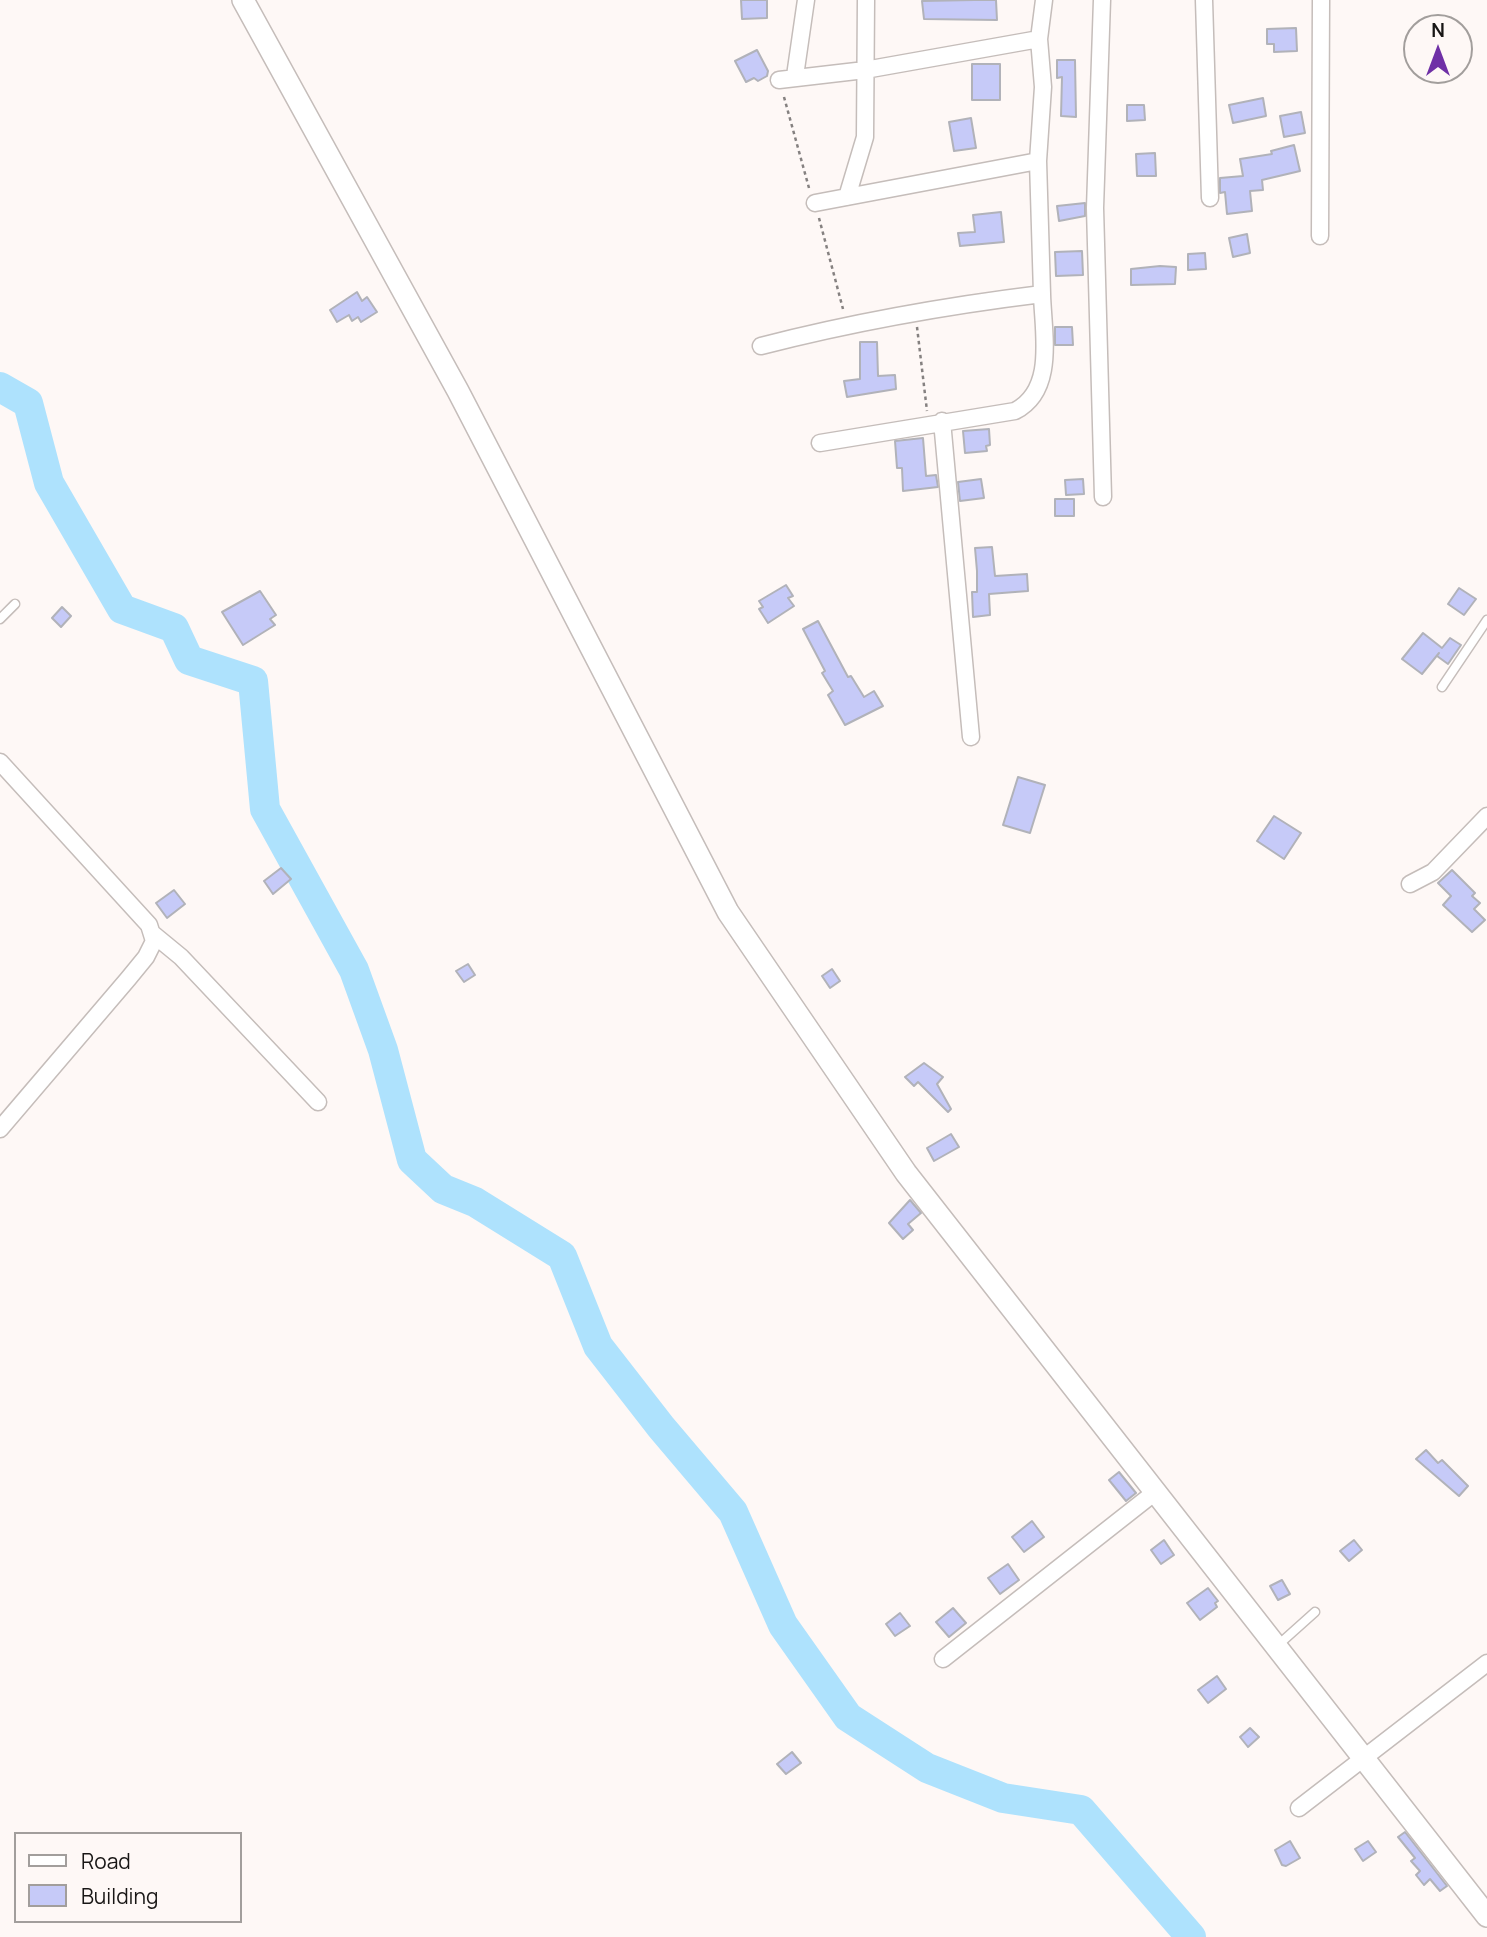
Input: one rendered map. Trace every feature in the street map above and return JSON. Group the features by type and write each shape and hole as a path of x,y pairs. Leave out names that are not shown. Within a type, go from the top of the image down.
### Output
{"street":[{"path":"243,0 458,391 728,912 906,1173 1487,1916"},
{"path":"806,0 787,78 865,70 1039,40"},
{"path":"847,197 865,137 866,0"},
{"path":"820,443 1015,411 1035,397 1043,375 1038,161 1043,87 1039,40 1044,0"},
{"path":"1102,0 1095,208 1103,497"},
{"path":"1204,0 1210,198"},
{"path":"1320,236 1321,0"},
{"path":"815,203 1038,161"},
{"path":"761,346 915,310 1042,293"},
{"path":"935,423 971,737"},
{"path":"0,762 124,897 153,934 181,957 318,1102"},
{"path":"1410,884 1433,872 1487,816"},
{"path":"0,1129 146,957 152,948 153,934"},
{"path":"943,1659 1154,1493"},
{"path":"1299,1808 1487,1663"}],"lane":[{"path":"0,619 15,604"},
{"path":"1442,687 1487,620"},
{"path":"1275,1648 1315,1612"}],"path":[{"path":"915,310 935,423"}],"building":[{"path":"741,0 767,0 767,18 742,19"},
{"path":"996,0 997,20 924,19 922,1"},
{"path":"1296,28 1297,51 1274,52 1274,44 1267,44 1267,29"},
{"path":"757,50 768,71 767,76 758,81 754,78 746,82 735,61"},
{"path":"1057,60 1075,60 1076,117 1061,116 1062,77 1057,78"},
{"path":"972,64 1000,64 1000,100 972,100"},
{"path":"1263,98 1266,116 1233,123 1229,105"},
{"path":"1127,105 1144,105 1145,120 1127,121"},
{"path":"1301,112 1305,133 1284,137 1280,116"},
{"path":"971,118 976,148 954,151 949,122"},
{"path":"1294,145 1300,171 1262,180 1263,190 1250,191 1252,211 1227,214 1225,192 1220,193 1220,178 1243,176 1240,159 1272,154 1271,151"},
{"path":"1155,153 1156,176 1137,176 1136,154"},
{"path":"1085,203 1085,216 1059,221 1057,206"},
{"path":"1001,212 1004,242 960,246 958,233 975,232 973,215"},
{"path":"1247,234 1250,253 1233,257 1229,238"},
{"path":"1082,251 1083,275 1056,276 1055,252"},
{"path":"1205,253 1206,269 1188,270 1188,254"},
{"path":"1176,267 1175,284 1131,285 1131,269"},
{"path":"357,292 362,301 367,297 377,312 361,322 358,317 352,321 349,315 337,322 330,310"},
{"path":"1055,327 1072,327 1073,345 1055,345"},
{"path":"860,342 877,342 878,376 895,375 896,389 847,397 844,381 860,379"},
{"path":"989,429 990,445 986,446 987,451 965,453 963,431"},
{"path":"923,438 926,476 936,475 938,487 903,491 902,468 897,468 895,441"},
{"path":"981,479 984,498 960,501 958,482"},
{"path":"1083,479 1084,494 1066,495 1065,480"},
{"path":"1055,499 1074,499 1074,516 1055,516"},
{"path":"992,547 995,576 1027,574 1028,591 989,594 990,615 973,617 972,592 977,592 975,548"},
{"path":"786,585 793,596 788,598 794,606 768,623 759,609 763,607 759,601"},
{"path":"1459,588 1476,599 1464,615 1448,604"},
{"path":"260,591 276,615 270,619 275,625 243,645 222,612"},
{"path":"62,607 71,616 61,627 52,618"},
{"path":"818,621 848,677 851,676 864,697 874,691 883,706 845,725 828,695 833,691 803,629"},
{"path":"1423,633 1442,648 1450,638 1461,645 1448,664 1437,656 1439,653 1422,674 1402,659"},
{"path":"1018,777 1045,785 1030,833 1003,825"},
{"path":"1274,816 1301,833 1284,859 1257,841"},
{"path":"281,868 291,879 273,894 264,881"},
{"path":"1452,870 1475,893 1472,896 1480,903 1474,909 1485,920 1472,932 1443,905 1451,896 1438,883"},
{"path":"174,890 185,904 167,918 156,903"},
{"path":"468,964 475,975 464,982 456,971"},
{"path":"832,969 840,981 830,988 822,976"},
{"path":"924,1063 943,1077 937,1084 951,1109 948,1112 918,1082 914,1086 905,1077"},
{"path":"951,1134 959,1147 934,1161 927,1148"},
{"path":"910,1200 921,1213 908,1224 913,1230 903,1239 889,1223"},
{"path":"1426,1450 1438,1463 1442,1460 1468,1486 1459,1496 1416,1459"},
{"path":"1119,1472 1136,1493 1126,1501 1109,1480"},
{"path":"1032,1521 1044,1537 1024,1552 1012,1537"},
{"path":"1164,1540 1174,1555 1161,1564 1151,1550"},
{"path":"1354,1540 1362,1550 1349,1561 1340,1551"},
{"path":"1008,1564 1019,1580 1000,1594 988,1578"},
{"path":"1282,1580 1290,1594 1278,1600 1270,1586"},
{"path":"1208,1588 1218,1601 1215,1603 1217,1607 1200,1620 1187,1603"},
{"path":"953,1608 966,1623 949,1637 936,1622"},
{"path":"900,1613 910,1626 895,1636 886,1624"},
{"path":"1217,1676 1226,1689 1208,1703 1198,1690"},
{"path":"1250,1728 1259,1737 1248,1747 1240,1737"},
{"path":"792,1752 801,1763 786,1774 777,1764"},
{"path":"1405,1832 1447,1886 1440,1891 1430,1879 1424,1885 1416,1875 1420,1871 1411,1861 1415,1858 1398,1837"},
{"path":"1290,1841 1300,1858 1286,1866 1282,1865 1275,1850"},
{"path":"1368,1841 1376,1852 1363,1861 1355,1849"}],"waterway":[{"path":"0,387 28,403 49,483 122,609 174,628 189,660 253,681 265,809 354,970 383,1050 412,1160 443,1189 475,1202 562,1256 598,1346 661,1427 733,1512 783,1625 848,1717 927,1768 1003,1798 1081,1810 1191,1937"}]}
